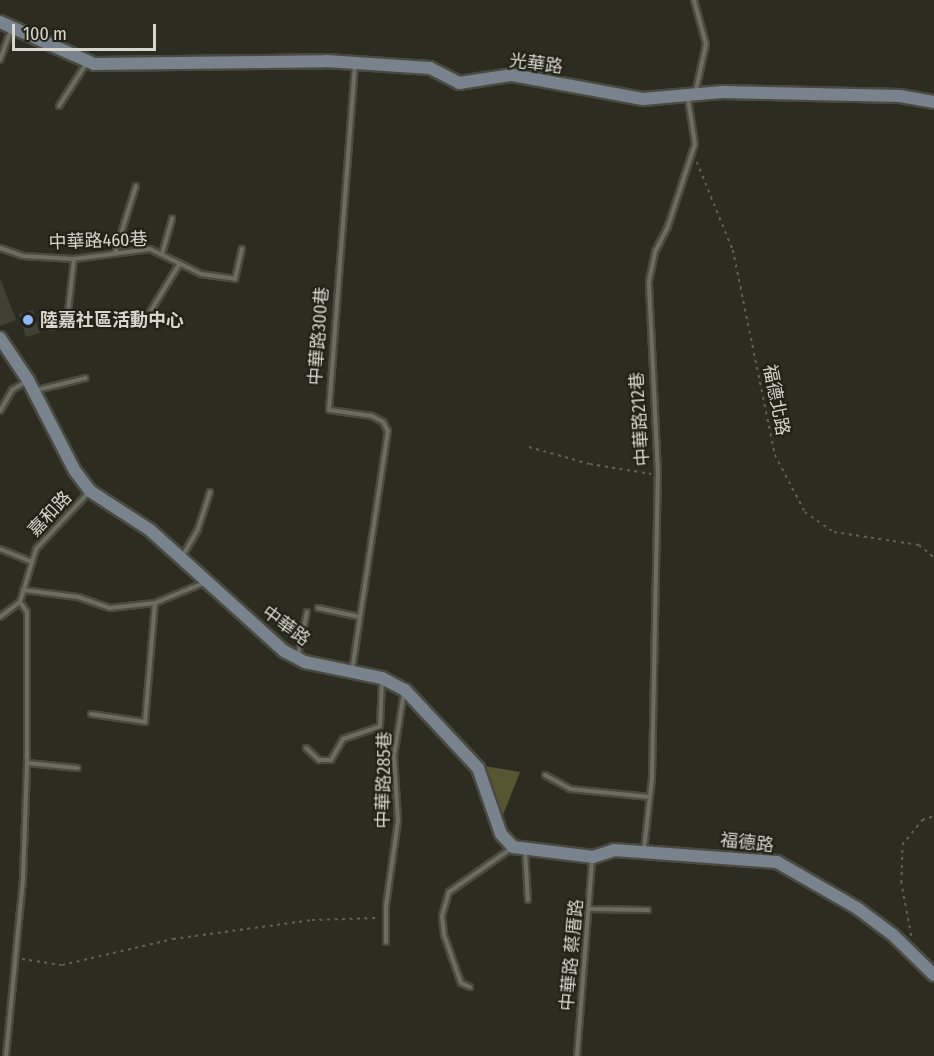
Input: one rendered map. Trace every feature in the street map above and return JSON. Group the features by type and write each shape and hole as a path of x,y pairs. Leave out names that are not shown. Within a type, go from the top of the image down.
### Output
{"street":[{"name":"光華路","path":"6,25 88,61 356,63 430,68 459,83 512,75 643,99 722,92 900,96 934,102"},
{"name":"中華路","path":"0,338 31,385 75,471 90,491 150,530 276,644 298,658 382,678 405,690 478,768 501,834 519,848"},
{"path":"519,848 593,857"},
{"name":"福德路","path":"593,857 614,850 777,862 857,908 893,935 934,975"}],"lane":[{"path":"687,95 699,89 706,44 694,0"},
{"path":"0,60 6,25"},
{"path":"59,106 88,61"},
{"name":"中華路300巷","path":"352,672 388,431 383,422 372,416 329,410 328,392 356,63"},
{"name":"中華路212巷","path":"644,853 650,797 658,475 649,281 655,252 668,226 695,144 687,95"},
{"path":"115,253 136,186"},
{"path":"162,254 172,218"},
{"name":"中華路460巷","path":"0,248 23,256 74,259 150,249 208,276 235,279 242,249"},
{"path":"52,327 68,312 74,259"},
{"path":"150,312 180,263"},
{"path":"0,411 12,390 31,385 86,378"},
{"name":"嘉和路","path":"20,602 36,549 90,491"},
{"path":"181,560 198,529 210,492"},
{"path":"0,549 32,562"},
{"path":"23,590 78,597 110,608 155,603 205,582"},
{"path":"0,617 20,602 27,612 27,763 15,958 6,1056"},
{"path":"91,714 145,722 155,603"},
{"path":"318,608 360,617"},
{"path":"298,658 307,612"},
{"path":"306,748 319,760 331,760 343,739 380,726 382,678"},
{"name":"中華路285巷","path":"386,942 386,918 398,821 394,756 405,690"},
{"path":"27,763 78,768"},
{"path":"546,775 570,789 650,797"},
{"path":"470,987 461,984 444,935 442,916 449,892 519,848 528,900"},
{"name":"中華路 蔡厝路","path":"577,1056 593,857"},
{"path":"590,909 648,910"}],"path":[{"name":"福德北路","path":"692,154 733,250 775,455 805,512 834,532 919,545 934,557"},
{"path":"529,447 590,464 658,475"},
{"path":"911,938 901,883 902,845 922,820 934,816"},
{"path":"15,958 62,965 173,939 312,920 386,918"}],"shaded area":[{"path":"478,765 520,772 499,825"}],"building":[{"path":"0,278 16,320 0,326"},
{"name":"陸嘉社區活動中心","path":"33,310 40,333 26,337 19,314"}],"place":[{"name":"陸嘉社區活動中心","path":"28,320"}]}
